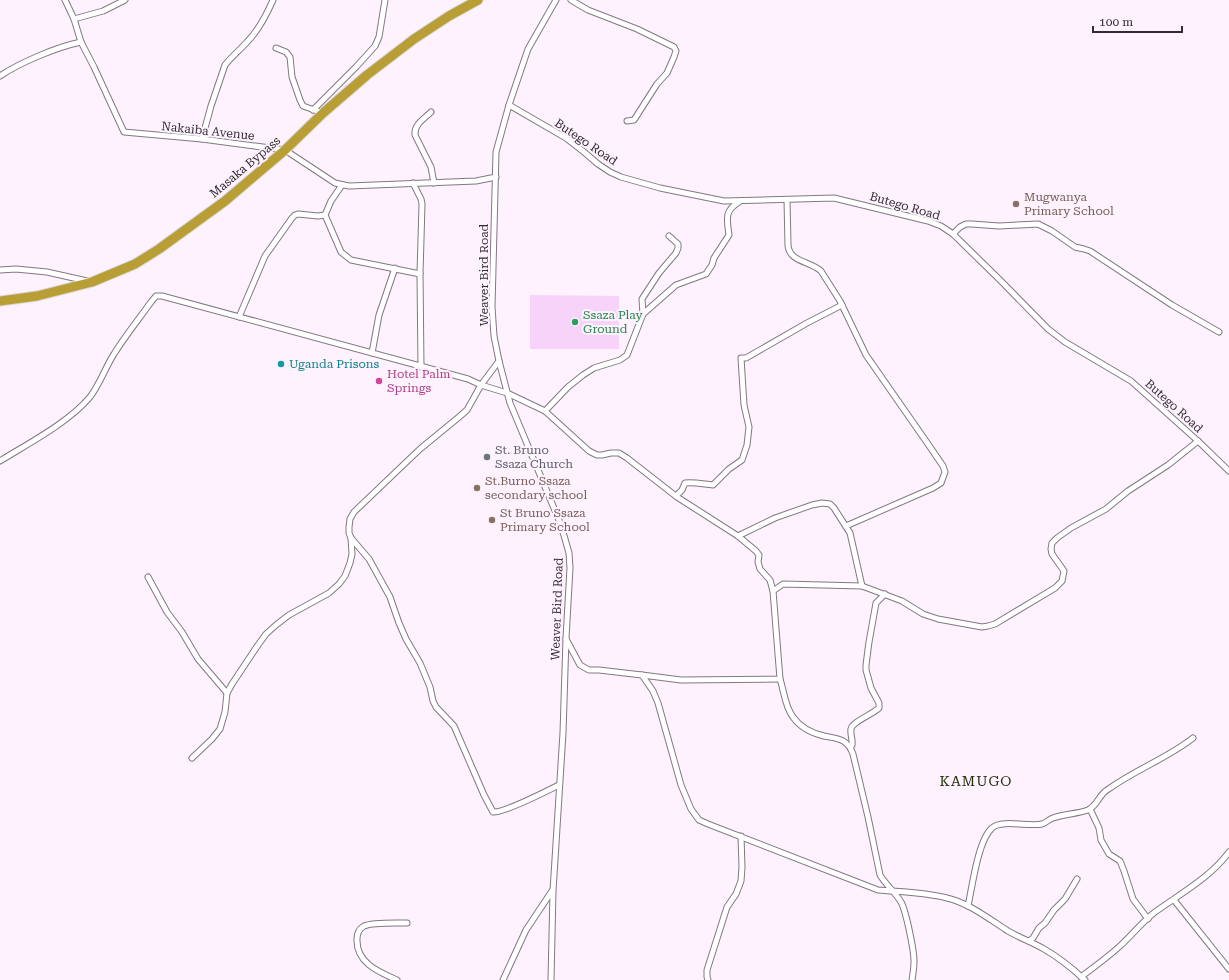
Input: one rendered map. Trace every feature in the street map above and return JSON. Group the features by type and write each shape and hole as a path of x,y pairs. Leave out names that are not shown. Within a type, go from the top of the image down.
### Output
{"highway":[{"name":"Masaka Bypass","path":"0,301 37,296 92,282 135,264 159,249 225,201 285,150 323,113 367,75 414,39 449,16 478,0"}],"street":[{"name":"Nakaiba Avenue","path":"65,0 74,19 81,42 124,132 202,139 285,150 335,183 349,186 476,181 496,177"},
{"path":"74,19 103,11 125,0"},
{"path":"202,139 211,106 225,65 262,24 273,0"},
{"path":"313,110 375,46 379,37 385,0"},
{"name":"Weaver Bird Road","path":"551,980 553,890 563,733 570,568 569,553 561,526 510,403 494,336 492,307 496,152 509,105 528,48 556,0"},
{"path":"571,0 593,12 658,39 674,48 676,51 667,73 657,84 634,120 627,121"},
{"path":"0,76 30,60 81,42"},
{"path":"276,48 289,54 292,77 303,106 323,113"},
{"name":"Butego Road","path":"509,105 566,138 610,172 621,177 660,188 724,201 740,202 834,198 928,221 941,226 953,234 1048,329 1065,342 1131,381 1229,471"},
{"path":"431,112 416,126 414,130 431,167 434,183"},
{"path":"413,183 422,204 420,274 421,367"},
{"path":"342,185 331,201 325,215 340,252 351,260 420,274"},
{"path":"787,200 787,238 788,250 790,254 821,271 842,305 866,354 943,466 945,472 941,483 933,488 846,526"},
{"path":"643,314 676,284 706,274 710,270 714,258 729,235 726,217 732,206 740,202"},
{"path":"239,317 265,256 292,218 298,214 318,216 325,215"},
{"path":"953,234 963,226 972,224 999,226 1038,224 1076,247 1090,251 1172,305 1219,332"},
{"path":"545,411 568,387 583,375 594,368 624,358 630,348 643,314 642,299 659,273 676,253 678,248 678,244 669,236"},
{"path":"372,353 379,315 394,268"},
{"path":"0,270 16,269 47,272 92,282"},
{"path":"0,461 62,422 90,397 98,385 106,366 156,296 162,296 468,379 481,385 507,393 545,411 589,451 597,455 610,453 619,454 627,458 676,496 738,536 756,551 759,557 758,562 760,569 770,580 773,591 780,679 792,716 801,726 810,732 842,740 851,747 854,754 880,875 883,882 894,892 902,904 909,930 914,960 912,980"},
{"path":"676,496 682,490 685,483 693,482 713,485 729,469 742,460 747,445 749,427 744,404 741,358 746,358 807,322 842,305"},
{"path":"192,758 220,729 225,712 227,693 266,634 288,615 329,593 345,576 352,554 349,527 350,519 354,512 420,449 467,410 481,385 499,361"},
{"path":"770,580 783,584 862,586 902,601 923,614 938,619 982,627 995,624 1055,588 1062,581 1064,571 1052,554 1051,549 1052,543 1057,538 1071,528 1106,509 1128,491 1168,465 1198,441"},
{"path":"738,536 775,518 812,505 822,503 830,504 850,533 862,586"},
{"path":"351,538 369,559 390,597 406,639 420,663 430,687 433,701 436,707 454,726 493,812 498,812 517,805 559,785"},
{"path":"148,577 167,612 182,632 198,659 227,693"},
{"path":"773,591 783,584"},
{"path":"851,747 851,728 853,725 879,708 879,703 871,688 866,670 876,603 872,590"},
{"path":"876,603 885,594"},
{"path":"566,638 580,665 589,670 681,680 780,679"},
{"path":"642,675 653,691 658,703 679,777 691,810 699,820 878,890 927,893 949,898 968,906 1013,934 1044,949 1083,978 1155,913 1209,873 1225,858 1229,852"},
{"path":"968,906 982,843 991,829 997,825 1037,825 1044,823 1051,818 1090,809 1098,802 1105,791 1183,746 1193,738"},
{"path":"1090,809 1109,854 1120,861 1133,899 1148,919"},
{"path":"708,980 707,970 727,907 736,894 740,881 742,867 741,836"},
{"path":"1029,941 1065,899 1077,879"},
{"path":"503,980 526,930 553,890"},
{"path":"1174,900 1229,969"},
{"path":"397,980 367,964 361,956 358,948 358,931 363,926 371,924 408,923"}],"shaded area":[{"name":"Ssaza Play Ground","path":"530,295 619,296 619,349 530,349"}],"place":[{"name":"Mugwanya Primary School","path":"1016,204"},
{"name":"Ssaza Play Ground","path":"575,322"},
{"name":"Uganda Prisons","path":"281,364"},
{"name":"Hotel Palm Springs","path":"379,381"},
{"name":"St. Bruno Ssaza Church","path":"487,457"},
{"name":"St.Burno Ssaza secondary school","path":"477,488"},
{"name":"St Bruno Ssaza Primary School","path":"492,520"}],"district":[{"name":"KAMUGO","path":"976,781"}]}
